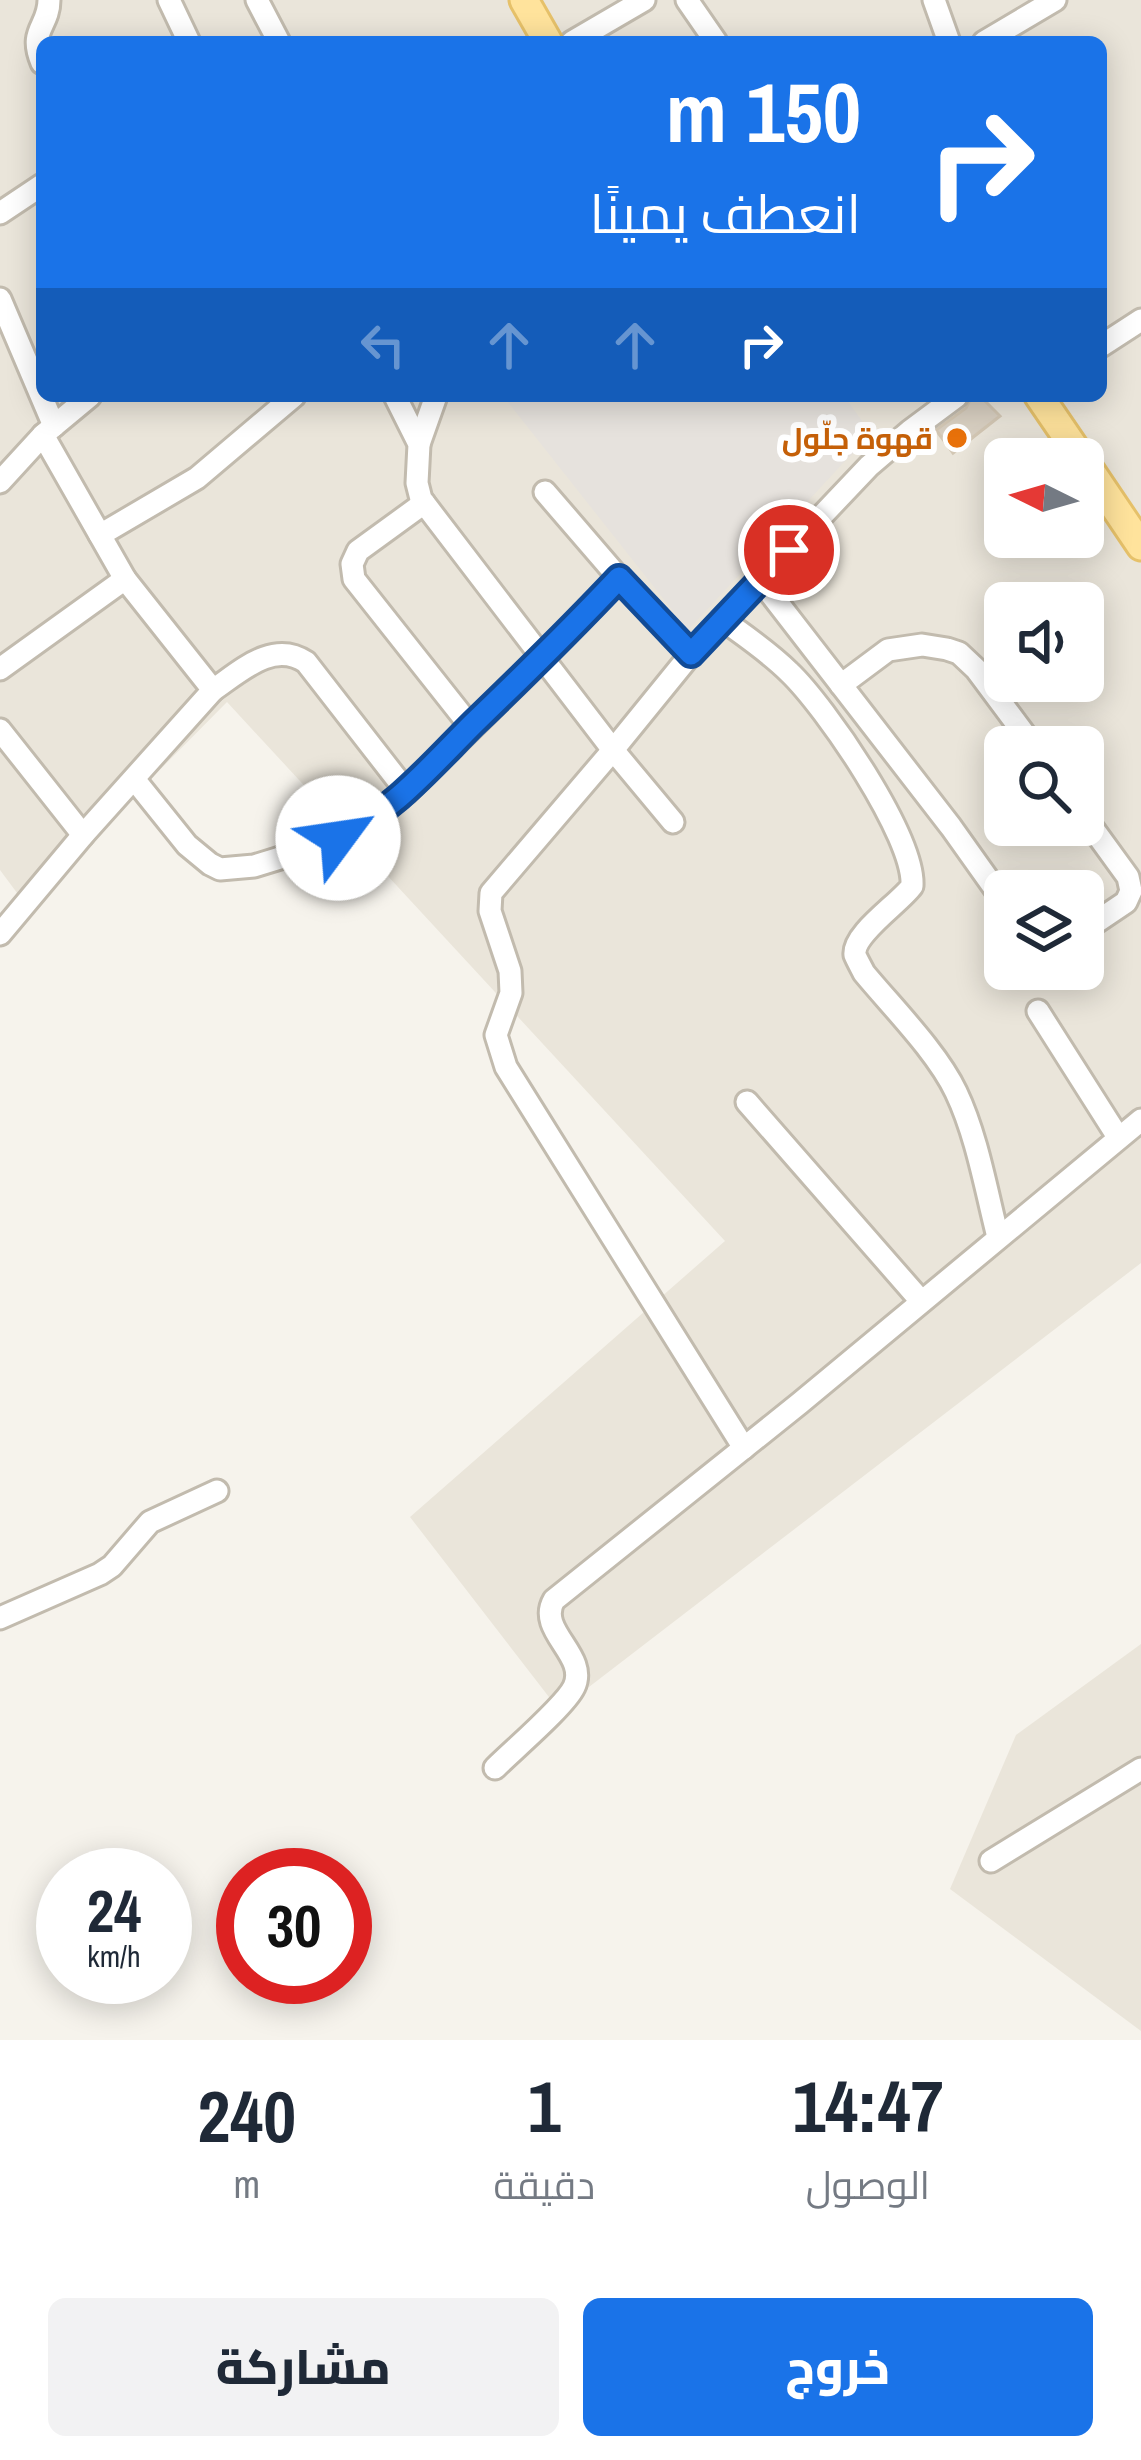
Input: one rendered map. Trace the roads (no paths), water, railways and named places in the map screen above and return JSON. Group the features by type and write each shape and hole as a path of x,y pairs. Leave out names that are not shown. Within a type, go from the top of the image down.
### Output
{"main road":[{"path":"524,0 545,36"},
{"path":"1044,402 1068,438"},
{"path":"1104,491 1141,546"}],"street":[{"path":"37,36 49,0"},
{"path":"170,0 186,36"},
{"path":"257,0 276,36"},
{"path":"582,36 644,0"},
{"path":"687,0 712,36"},
{"path":"934,0 947,36"},
{"path":"994,36 1055,0"},
{"path":"0,213 36,189"},
{"path":"0,298 36,397"},
{"path":"1107,342 1141,320"},
{"path":"38,402 124,579 213,690"},
{"path":"0,482 48,430 83,402"},
{"path":"100,535 197,478 287,402"},
{"path":"398,402 419,444"},
{"path":"434,402 419,444 417,492 673,822"},
{"path":"744,1448 514,1081 496,1041 511,982 508,959 490,911 491,893 691,654 760,580 869,466 949,402"},
{"path":"545,492 691,654"},
{"path":"424,503 358,551 352,563 354,579 471,727"},
{"path":"134,778 187,845 220,869 254,866 319,846 362,826 407,792 619,578"},
{"path":"0,669 124,579"},
{"path":"760,580 984,873"},
{"path":"723,620 800,683 876,791 908,856 912,886 860,938 856,957 956,1091 998,1237"},
{"path":"841,685 888,650 922,645 947,649 976,669 1018,726"},
{"path":"0,934 213,690 265,657 283,652 306,662 407,792"},
{"path":"0,730 83,835"},
{"path":"1104,844 1128,877 1131,891 1126,902 1104,917"},
{"path":"1038,1011 1118,1137"},
{"path":"747,1102 922,1301"},
{"path":"495,1768 566,1698 576,1682 574,1664 550,1620 550,1605 1141,1120"},
{"path":"0,1618 100,1574 150,1522 217,1492"},
{"path":"991,1862 1141,1769"}],"place":[{"name":"قهوة جلّول","path":"957,438"}]}
